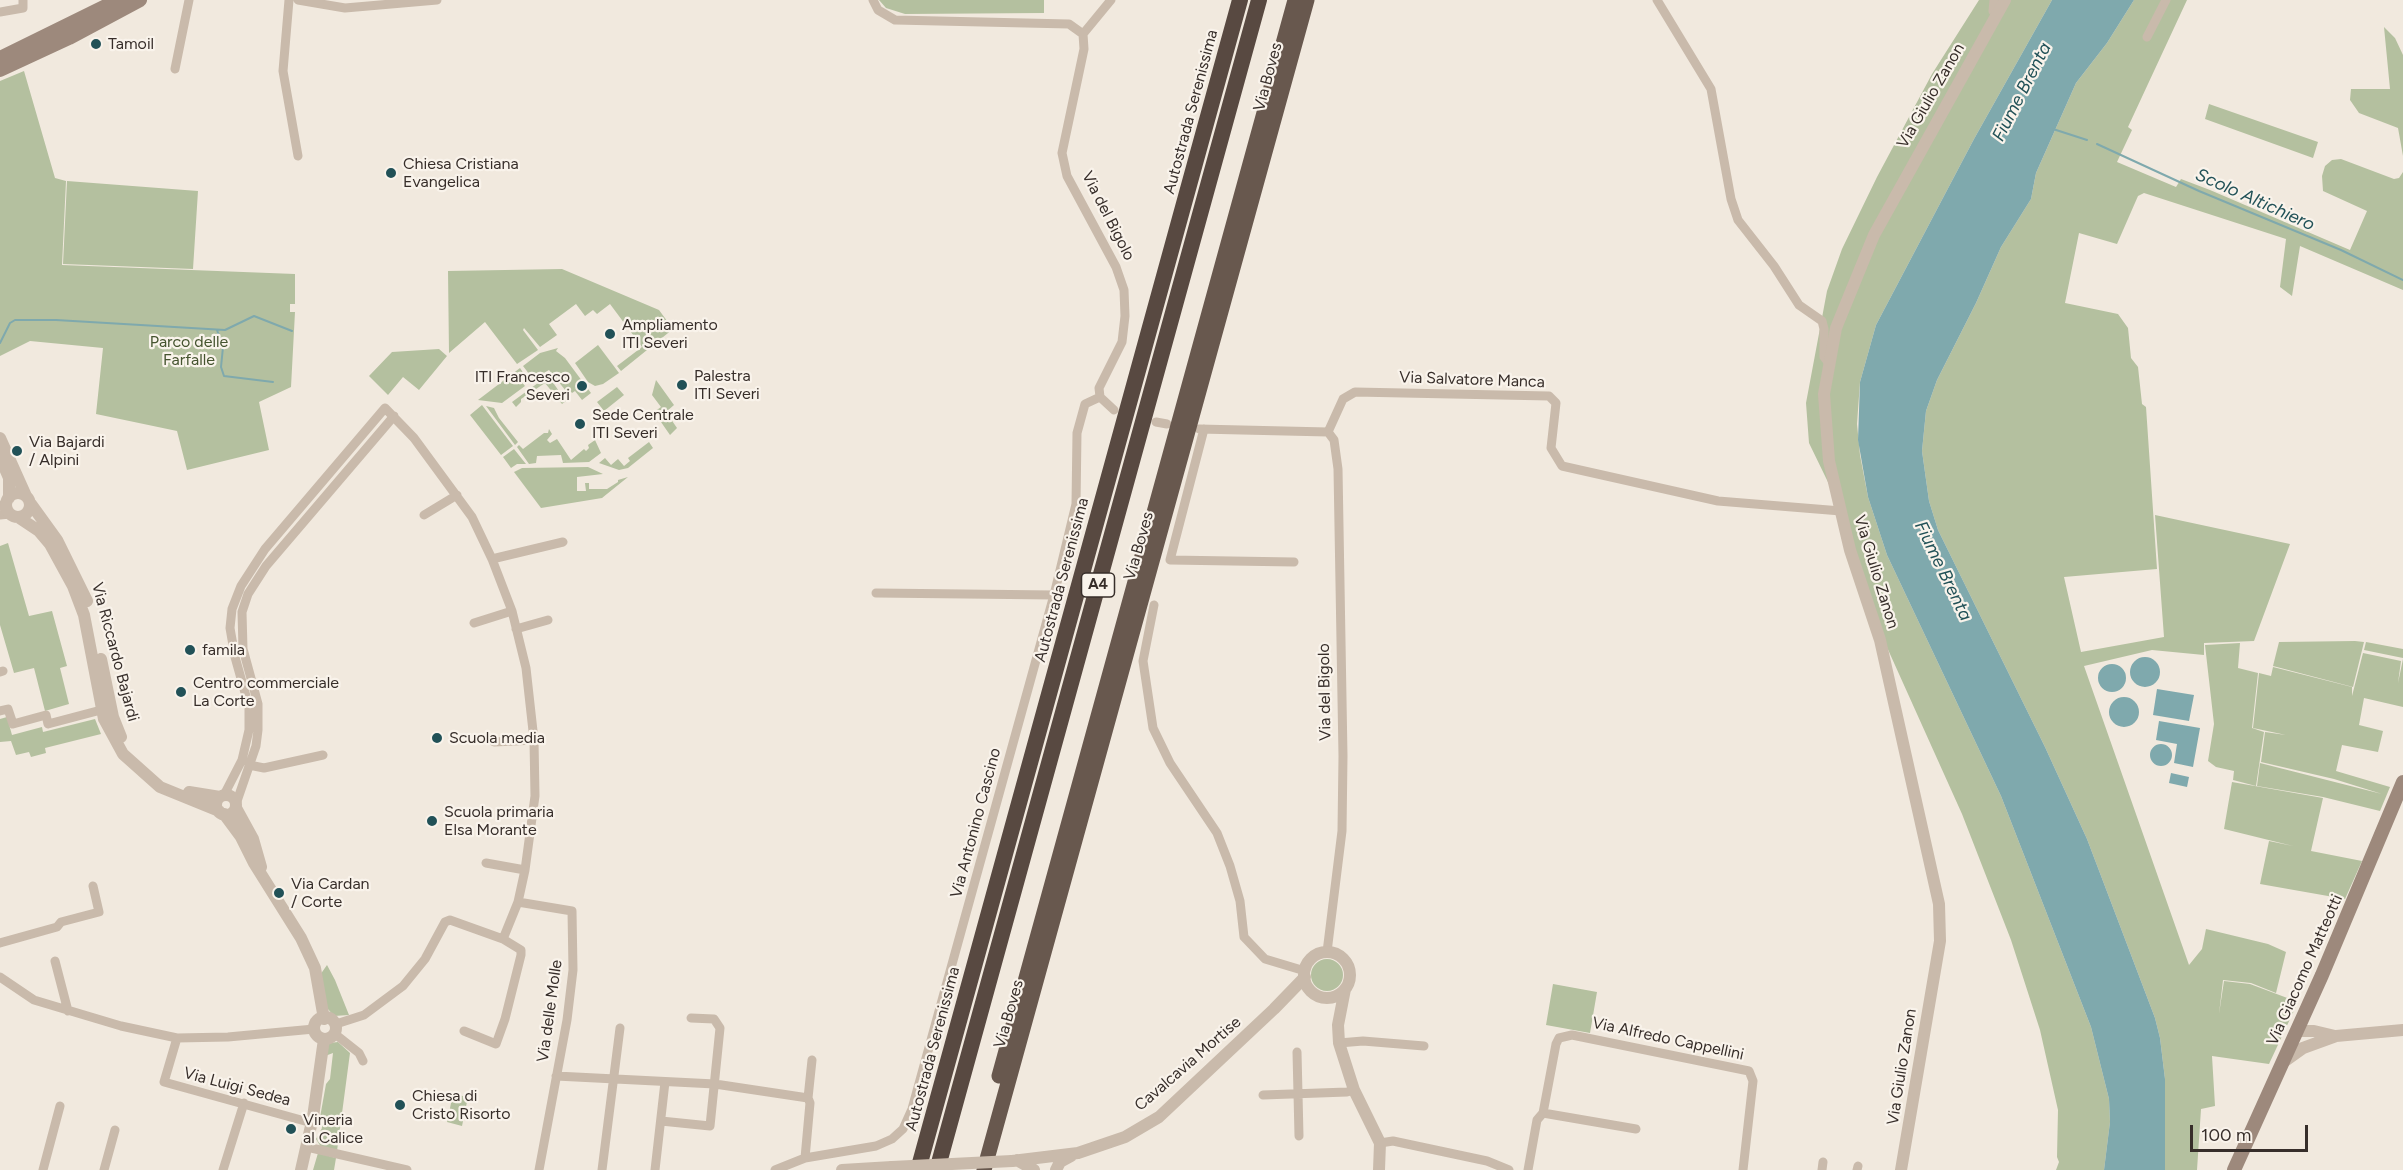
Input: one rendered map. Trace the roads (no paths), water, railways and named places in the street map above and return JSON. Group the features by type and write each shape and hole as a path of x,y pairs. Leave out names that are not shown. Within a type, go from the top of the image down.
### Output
{"highway":[{"name":"Autostrada Serenissima","path":"918,1170 1240,0"},
{"name":"A4","path":"937,1170 1258,0"},
{"name":"Via Boves","path":"978,1154 1295,0"},
{"name":"Via Boves","path":"984,1170 1308,0"}],"main road":[{"path":"0,58 118,0"},
{"path":"0,70 69,38 140,0"},
{"name":"Via Giacomo Matteotti","path":"2234,1170 2305,1013 2403,782"}],"street":[{"path":"0,12 23,8 23,0"},
{"path":"175,69 189,0"},
{"path":"289,0 283,71 298,156"},
{"path":"298,0 345,8 437,0"},
{"path":"873,0 878,10 895,20 1070,24 1083,34 1111,0"},
{"path":"1657,0 1711,89 1731,199 1738,220 1774,266 1798,306 1822,321 1824,357 1828,363"},
{"path":"1994,0 1993,10 1996,16"},
{"name":"Via Giulio Zanon","path":"1901,1170 1940,941 1939,904 1880,640 1850,550 1841,511 1824,429 1824,394 1828,363 1843,310 1874,235 2005,0"},
{"path":"2147,37 2166,0"},
{"name":"Via del Bigolo","path":"1083,34 1084,49 1062,153 1067,176 1116,267 1126,301 1122,342 1099,388 1100,397"},
{"name":"Via Salvatore Manca","path":"1328,432 1343,399 1355,392 1549,396 1556,404 1551,448 1562,466 1718,501 1841,511"},
{"path":"1100,397 1114,410"},
{"name":"Via Antonino Cascino","path":"775,1170 805,1158 876,1146 892,1139 903,1129 921,1082 1054,595 1076,504 1077,433 1086,404 1100,397"},
{"path":"221,813 231,813 236,806 249,765 254,730 232,642 237,611 252,576 314,491 385,408 394,416 472,517 492,559 512,611 526,668 534,740 535,796 525,870 518,902 503,939"},
{"path":"252,576 394,416"},
{"path":"1156,422 1167,424"},
{"path":"1294,562 1170,560 1201,429 1328,432"},
{"name":"Via del Bigolo","path":"1327,952 1342,831 1343,766 1338,469 1334,440 1328,432"},
{"name":"Via Riccardo Bajardi","path":"0,438 28,500 57,540 84,591 97,638 109,702 120,735 139,762 164,781 196,794 232,797 236,806"},
{"path":"0,457 9,478 7,509"},
{"path":"314,491 322,499"},
{"path":"17,493 28,500 27,514 7,509 17,493"},
{"path":"423,515 457,495"},
{"name":"Via Riccardo Bajardi","path":"7,509 39,531 50,544 73,586 84,615 101,710 119,748 146,777 175,795 221,813"},
{"path":"492,559 563,542"},
{"path":"876,593 1054,595"},
{"path":"1154,605 1143,662 1153,728 1170,763 1217,833 1233,874 1240,901 1244,937 1265,959 1305,974"},
{"path":"474,623 512,611"},
{"path":"516,629 548,620"},
{"path":"0,711 8,709 13,724 46,715 48,724 101,710"},
{"path":"254,730 242,760 217,804 221,813 241,837 315,968 324,1019"},
{"path":"495,742 534,740"},
{"path":"249,765 264,768 323,755"},
{"path":"236,806 255,845 263,874"},
{"path":"486,863 525,870"},
{"path":"0,943 99,912 93,886"},
{"name":"Via delle Molle","path":"518,902 572,911 573,970 567,1020 539,1170"},
{"path":"301,1170 332,1032 331,1019 316,1022 314,1029 318,1037 332,1032 354,1018 364,1015 403,986 424,958 445,922 458,922 503,939 521,950 496,1044 465,1031"},
{"path":"1345,989 1334,996 1321,996 1310,989 1305,974 1314,956 1327,952 1341,957 1348,965 1349,980 1338,1025 1339,1043 1354,1089 1380,1143 1379,1170"},
{"path":"55,961 68,1011"},
{"name":"Cavalcavia Mortise","path":"1056,1170 1060,1162 1078,1153 1125,1137 1159,1117 1275,1010 1305,974"},
{"path":"0,977 34,1000 68,1011 177,1038 228,1037 314,1029"},
{"path":"2305,1013 2314,1030"},
{"path":"662,1121 710,1126 720,1028 714,1019 691,1018"},
{"path":"602,1170 620,1028"},
{"path":"2296,1031 2314,1030 2336,1036"},
{"path":"2283,1063 2312,1044 2336,1036 2403,1030"},
{"path":"2296,1031 2312,1044"},
{"path":"332,1032 359,1053 363,1060"},
{"name":"Via Alfredo Cappellini","path":"1528,1170 1537,1120 1543,1113 1556,1044 1558,1038 1564,1035 1744,1068 1752,1075 1753,1081 1743,1170"},
{"name":"Via Luigi Sedea","path":"177,1038 164,1082 312,1123"},
{"path":"1339,1043 1363,1041 1424,1046"},
{"path":"1297,1052 1299,1136"},
{"path":"805,1158 812,1060"},
{"path":"556,1076 715,1084 808,1098"},
{"path":"655,1170 665,1082"},
{"path":"1263,1095 1347,1092 1354,1089"},
{"path":"223,1170 244,1103"},
{"path":"43,1170 60,1106"},
{"path":"1543,1113 1636,1129"},
{"path":"104,1170 116,1130"},
{"path":"1380,1143 1393,1142 1487,1161 1509,1170"},
{"path":"307,1147 407,1170"},
{"name":"Cavalcavia Mortise","path":"842,1170 1015,1160 1078,1153"},
{"path":"1015,1160 1034,1170"}],"water":[{"name":"Fiume Brenta","path":"2052,0 2134,0 2107,43 2076,83 2036,173 2031,199 2001,247 1937,380 1926,411 1922,451 1929,501 1938,530 2045,747 2087,839 2155,1018 2165,1079 2165,1170 2104,1170 2110,1122 2109,1099 2091,1027 2001,796 1887,555 1868,497 1858,440 1860,382 1876,325 1974,139"},
{"path":"2145,657 2155,662 2160,672 2155,682 2145,687 2135,682 2130,672 2135,662"},
{"path":"2112,664 2122,668 2126,678 2122,688 2112,692 2102,688 2098,678 2102,668"},
{"path":"2157,689 2194,695 2189,721 2153,715"},
{"path":"2124,697 2130,698 2138,706 2138,718 2130,726 2124,727 2118,726 2110,718 2109,712 2110,706 2118,698"},
{"path":"2159,721 2200,728 2193,767 2174,763 2177,744 2156,740"},
{"path":"2161,744 2169,747 2172,755 2169,763 2161,766 2153,763 2150,755 2153,747"},
{"path":"2171,773 2189,777 2187,787 2169,783"}],"waterway":[{"name":"Scolo Altichiero","path":"2053,129 2087,140"},
{"name":"Scolo Altichiero","path":"2097,144 2199,191 2341,250 2403,280"},
{"path":"0,343 10,323 15,320 56,320 225,330 254,316 292,331"},
{"path":"217,330 223,347 221,367 224,376 273,382"}],"place":[{"name":"Tamoil","path":"96,44"},
{"name":"Chiesa Cristiana Evangelica","path":"391,173"},
{"name":"Ampliamento ITI Severi","path":"610,334"},
{"name":"Palestra ITI Severi","path":"682,385"},
{"name":"ITI Francesco Severi","path":"582,386"},
{"name":"Sede Centrale ITI Severi","path":"580,424"},
{"name":"Via Bajardi / Alpini","path":"17,451"},
{"name":"famila","path":"190,650"},
{"name":"Centro commerciale La Corte","path":"181,692"},
{"name":"Scuola media","path":"437,738"},
{"name":"Scuola primaria Elsa Morante","path":"432,821"},
{"name":"Via Cardan / Corte","path":"279,893"},
{"name":"Chiesa di Cristo Risorto","path":"400,1105"},
{"name":"Vineria al Calice","path":"291,1129"}],"park label":[{"name":"Parco delle Farfalle","path":"189,351"}]}
